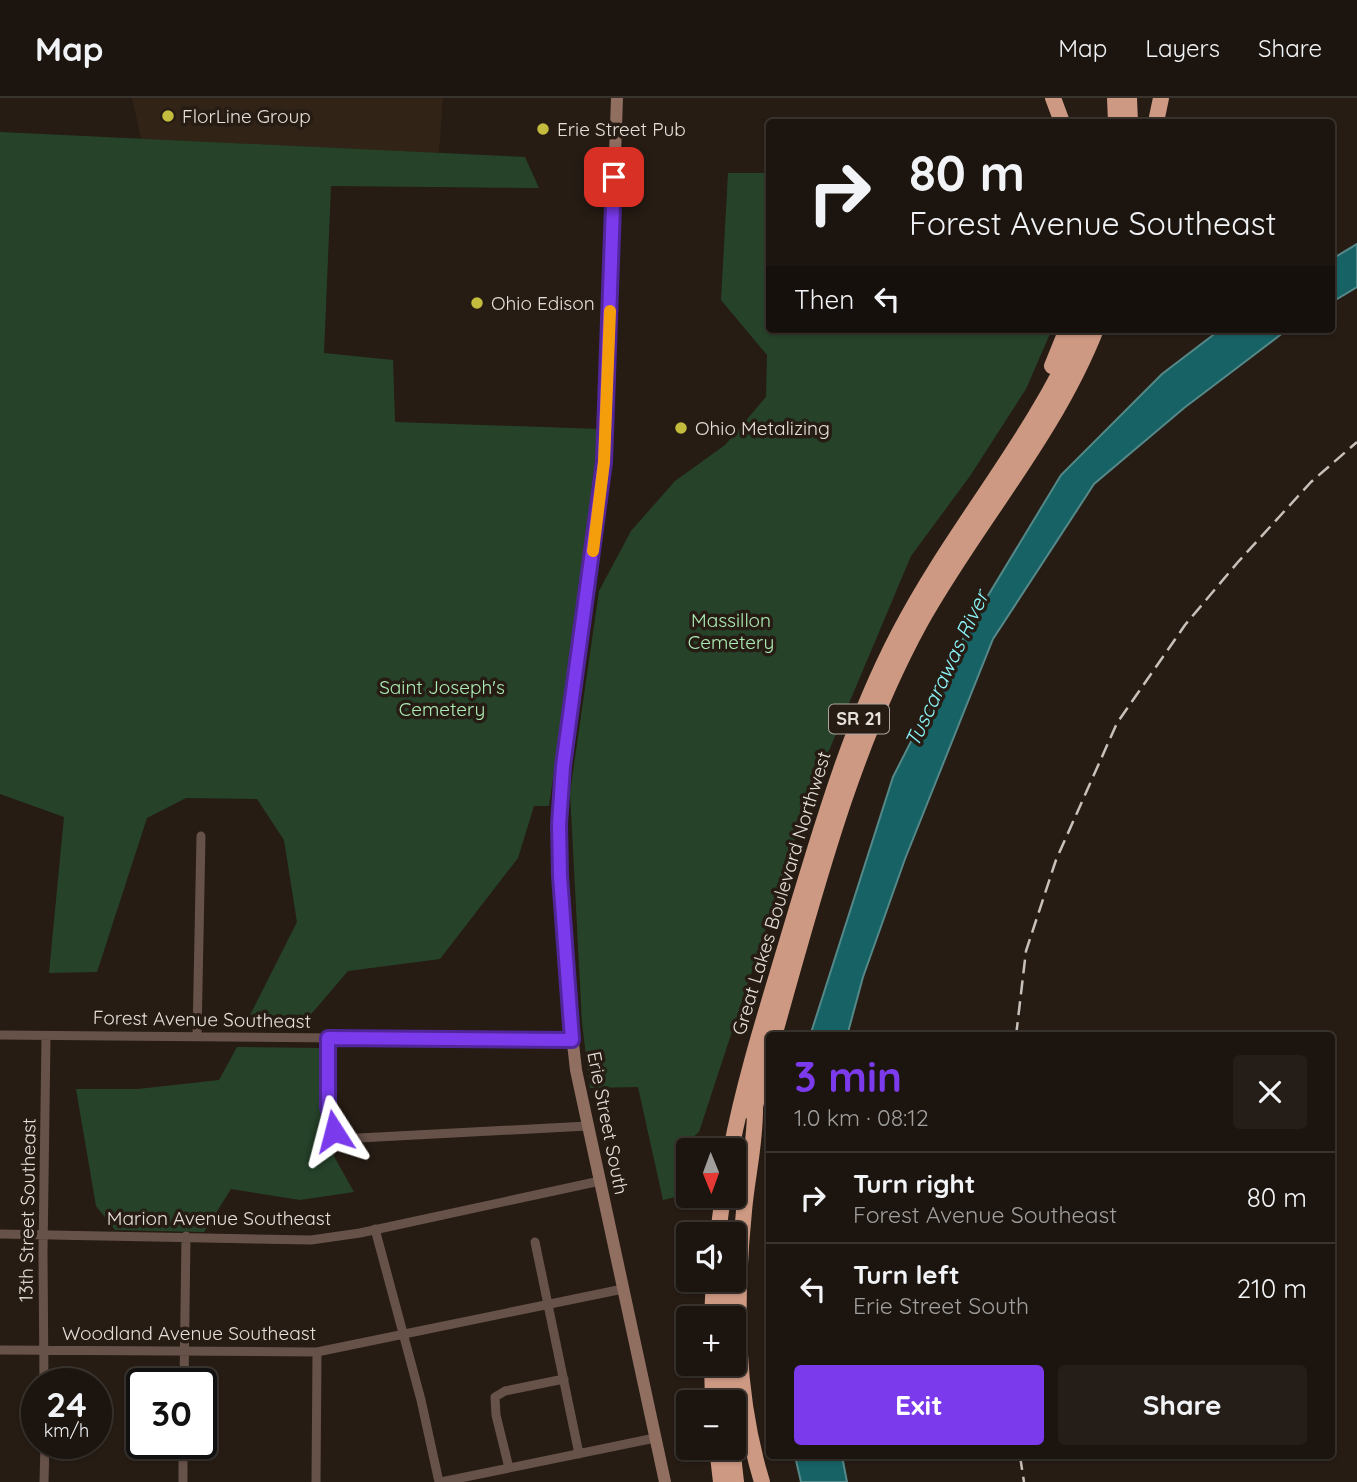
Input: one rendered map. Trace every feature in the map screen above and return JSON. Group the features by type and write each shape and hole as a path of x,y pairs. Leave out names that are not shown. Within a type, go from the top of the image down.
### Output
{"highway":[{"path":"1053,98 1061,119"},
{"path":"1115,98 1116,119"},
{"path":"1129,98 1130,119"},
{"path":"1157,119 1161,98"},
{"path":"980,501 989,479 1040,391 1066,333"},
{"name":"Great Lakes Boulevard Northwest","path":"735,1138 757,1044 835,785 856,725 898,633 960,530 1038,414 1079,333"},
{"name":"Great Lakes Boulevard Northwest","path":"775,1032 839,817 884,698 936,595 1040,436 1064,396 1094,333"},
{"path":"1040,436 1078,383 1100,333"},
{"name":"Great Lakes Boulevard Northwest","path":"734,1222 755,1105 766,1065"},
{"path":"755,1105 755,1138 744,1203 739,1260 738,1326 743,1398 762,1482"},
{"path":"718,1460 721,1482"},
{"path":"733,1460 736,1482"}],"main road":[{"name":"Erie Street South","path":"617,98 604,462 565,752 559,812 560,876 572,1040 665,1482"}],"street":[{"path":"197,1036 201,836"},
{"name":"Forest Avenue Southeast","path":"0,1035 572,1040"},
{"name":"13th Street Southeast","path":"44,1368 46,1036"},
{"path":"328,1038 328,1107 334,1131 340,1139 588,1126"},
{"name":"Marion Avenue Southeast","path":"0,1234 311,1240 600,1181"},
{"path":"375,1229 440,1482 655,1438"},
{"path":"184,1368 186,1236"},
{"path":"535,1242 579,1454"},
{"name":"Woodland Avenue Southeast","path":"0,1350 317,1352 623,1289"},
{"path":"316,1482 317,1352"},
{"path":"509,1468 495,1397 505,1391 564,1379"},
{"path":"44,1482 45,1459"},
{"path":"183,1459 183,1482"}],"shaded area":[{"path":"132,98 443,98 439,153 141,139"}],"green space":[{"name":"Saint Joseph's Cemetery","path":"0,132 525,157 539,188 331,186 324,353 393,360 395,422 600,429 580,594 549,806 534,806 518,858 440,959 348,971 301,1026 245,1025 297,922 284,840 257,799 186,798 147,818 97,972 49,973 64,817 0,794"},
{"name":"Massillon Cemetery","path":"728,173 766,173 766,333 1050,333 1026,389 970,476 911,556 807,803 699,1132 692,1138 676,1138 676,1197 663,1200 638,1087 590,1088 582,1023 570,792 599,591 631,531 675,481 725,445 766,397 767,355 721,300"},
{"path":"237,1047 321,1048 331,1151 354,1192 300,1200 231,1189 204,1232 115,1230 96,1206 76,1089 138,1089 219,1080"}],"water":[{"path":"1357,244 1357,287 1335,300 1335,257"},
{"path":"1216,333 1283,333 1184,408 1094,484 993,639 905,859 863,977 848,1032 811,1032 893,777 969,627 1061,475 1162,374"},
{"path":"796,1459 843,1459 847,1482 801,1482"}],"railway":[{"path":"1016,1032 1026,951 1056,860 1117,723 1185,625 1238,562 1311,482 1357,442"},
{"path":"1020,1459 1024,1482"}],"slow traffic":[{"path":"593,551 604,462 610,311"}],"place":[{"name":"FlorLine Group","path":"168,116"},
{"name":"Erie Street Pub","path":"543,129"},
{"name":"Ohio Edison","path":"477,303"},
{"name":"Ohio Metalizing","path":"681,428"}],"route":[{"path":"334,1131 328,1107 328,1038 572,1040 558,841 563,766 604,462 614,177"}],"water label":[{"name":"Tuscarawas River","path":"947,669"}]}
